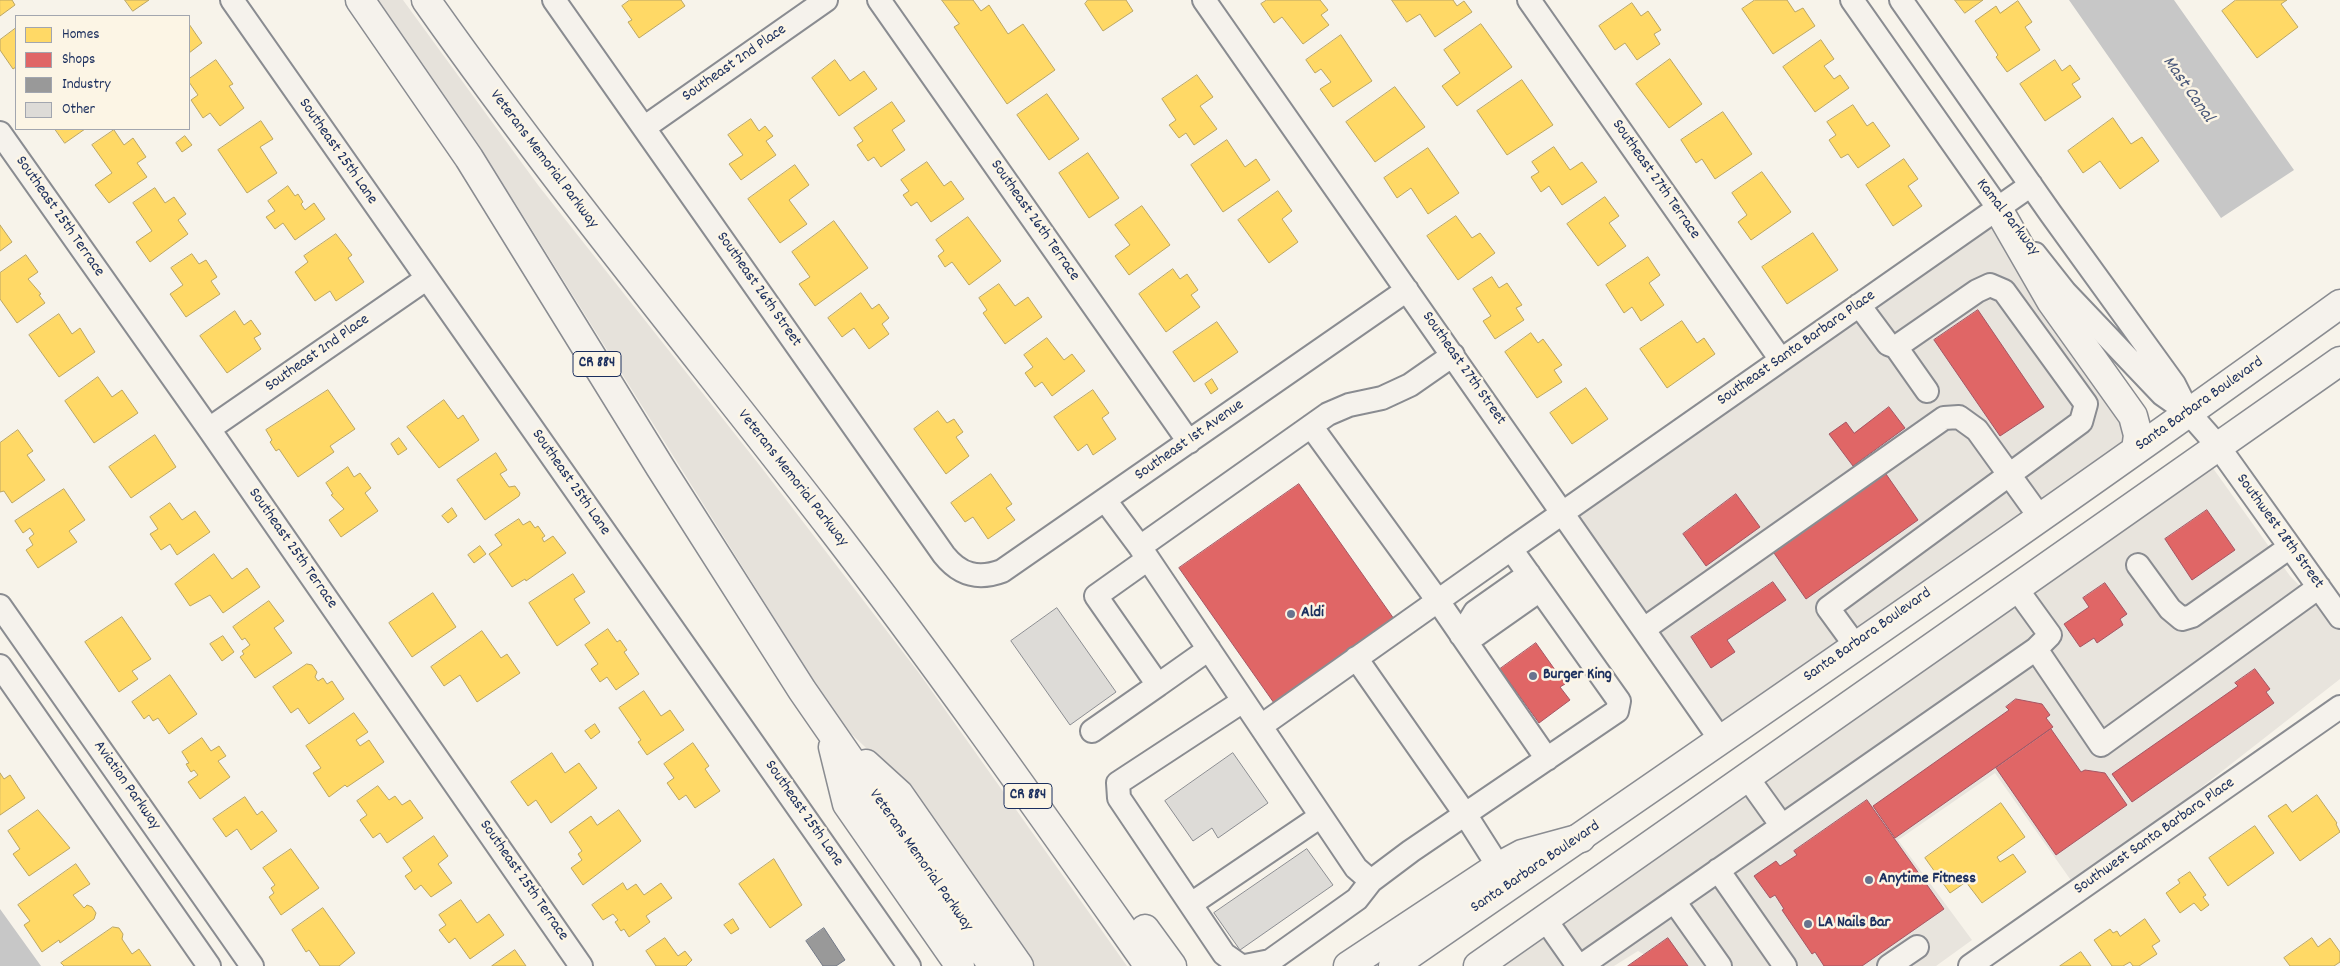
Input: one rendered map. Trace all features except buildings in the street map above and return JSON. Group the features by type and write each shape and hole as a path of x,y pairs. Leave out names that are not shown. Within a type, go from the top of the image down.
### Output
{"main road":[{"name":"Veterans Memorial Parkway","path":"360,0 469,158 660,467 829,731 993,966"},
{"name":"Veterans Memorial Parkway","path":"426,0 556,180 832,530 906,629 972,718 1148,966"},
{"path":"1998,209 2051,301 2129,409 2136,423 2138,435 2136,450"},
{"name":"Santa Barbara Boulevard","path":"1393,966 1505,876 1522,854 1581,838 2039,516 2189,413 2340,304"},
{"path":"1478,966 2340,361"},
{"path":"906,629 1016,747 1172,966"},
{"path":"829,731 847,804 960,966"},
{"path":"829,731 899,794 1018,966"},
{"path":"1348,966 1399,930 1505,876"}],"street":[{"name":"Southeast 25th Lane","path":"232,0 909,966"},
{"name":"Southeast 26th Street","path":"554,0 944,555 952,566 967,574"},
{"name":"Southeast 2nd Place","path":"645,127 826,0"},
{"name":"Southeast 26th Terrace","path":"879,0 1189,442"},
{"name":"Southeast 27th Street","path":"1204,0 1720,739"},
{"name":"Southeast 27th Terrace","path":"1529,0 1781,360"},
{"name":"Kamal Parkway","path":"1852,0 1998,209 2071,298 2162,394 2189,413 2218,446"},
{"name":"Kamal Parkway","path":"1901,0 2031,186 2174,384 2189,413"},
{"name":"Southeast 25th Terrace","path":"0,133 209,429 581,966"},
{"name":"Southeast Santa Barbara Place","path":"1261,726 1562,512 2031,186"},
{"name":"Southeast 2nd Place","path":"209,429 426,279"},
{"path":"1855,645 1828,608 2082,422 2086,404 2004,290 1990,286 1977,291 1896,347"},
{"name":"Southeast 1st Avenue","path":"967,574 980,577 1002,571 1407,290"},
{"path":"1860,305 1888,344 1896,347 1927,391"},
{"path":"1158,684 1096,596 1144,553 1328,414 1349,405 1382,398 1410,385 1453,355"},
{"path":"1644,629 1944,418 1959,417 1977,430 2039,516"},
{"path":"1311,426 1438,601 1547,759"},
{"name":"Southwest 28th Street","path":"2218,446 2340,618"},
{"path":"1105,500 1144,553 1356,868 1371,881"},
{"path":"2138,565 2170,609 2182,619 2192,616 2290,547"},
{"path":"1246,966 1270,960 1357,899 1371,881 1465,814 1617,711 1619,701 1510,549"},
{"path":"1461,635 1476,635 1534,582"},
{"path":"2036,649 2101,745 2319,587"},
{"path":"1545,919 1579,966 2036,649 2050,635 2016,588"},
{"name":"Aviation Parkway","path":"0,606 252,966"},
{"path":"1092,731 1209,649"},
{"path":"1356,658 1465,814 1505,876"},
{"path":"0,666 210,966"},
{"path":"15,688 44,668"},
{"path":"1241,966 1224,954 1190,904 1119,798 1118,784 1244,701"},
{"name":"Southwest Santa Barbara Place","path":"1970,966 2340,707"},
{"path":"1747,777 1782,826"},
{"path":"1190,904 1321,816"},
{"path":"1718,870 1785,966"},
{"path":"1674,901 1720,966"},
{"path":"1889,966 1917,947"}],"shaded area":[{"path":"378,0 403,0 538,185 761,467 919,673 1127,966 1031,966 910,790 840,723 514,201"},
{"path":"1980,204 2125,427 2126,445 1710,734 1561,516"},
{"path":"2210,464 2290,576 2335,621 2340,630 2340,679 2075,886 1995,773 1898,840 1972,940 1936,966 1653,966 1645,955 1638,951 1614,966 1495,966"}],"water":[{"name":"Mast Canal","path":"2069,0 2174,0 2294,170 2221,218"},
{"path":"0,909 41,966 0,966"}],"place":[{"name":"Aldi","path":"1291,614"},
{"name":"Burger King","path":"1533,676"},
{"name":"Anytime Fitness","path":"1869,880"},
{"name":"LA Nails Bar","path":"1808,924"}]}
